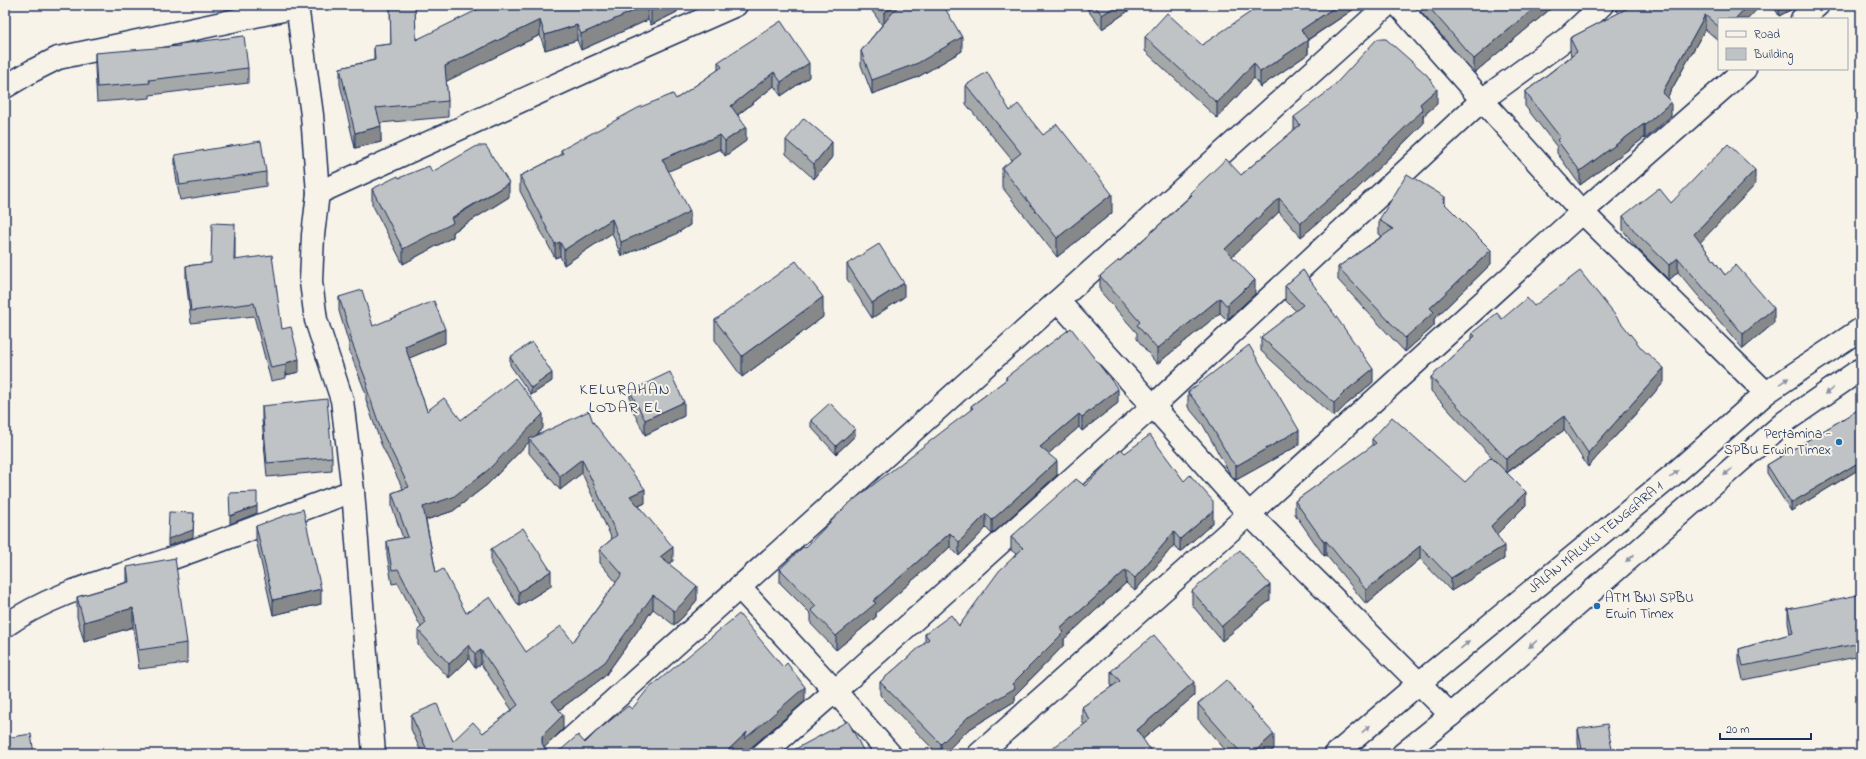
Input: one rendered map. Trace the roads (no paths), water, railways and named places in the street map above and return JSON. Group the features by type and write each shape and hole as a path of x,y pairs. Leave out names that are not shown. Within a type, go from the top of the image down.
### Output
{"street":[{"path":"318,193 593,68 736,5"},
{"path":"554,754 1387,5"},
{"path":"1398,5 1582,212 1766,393"},
{"path":"763,754 1153,406 1482,100 1566,39 1602,5"},
{"path":"1803,18 1818,5"},
{"path":"5,86 58,58 297,6 312,115 318,193 313,235 311,282 316,320 342,400 353,491 374,754"},
{"path":"979,754 1249,514 1582,212 1744,70"},
{"path":"1058,301 1249,514 1418,684 1451,715"},
{"name":"JALAN MALUKU TENGGARA 1","path":"1336,754 1418,684 1674,474 1766,393 1861,329"},
{"path":"1403,754 1451,715 1786,421 1861,369"},
{"path":"5,626 21,614 64,594 193,551 353,491"},
{"path":"739,587 835,691 890,754"}],"place":[{"name":"Pertamina - SPBU Erwin Timex","path":"1839,442"},
{"name":"ATM BNI SPBU Erwin Timex","path":"1597,606"}],"district":[{"name":"KELURAHAN LODAR EL","path":"625,399"}]}
